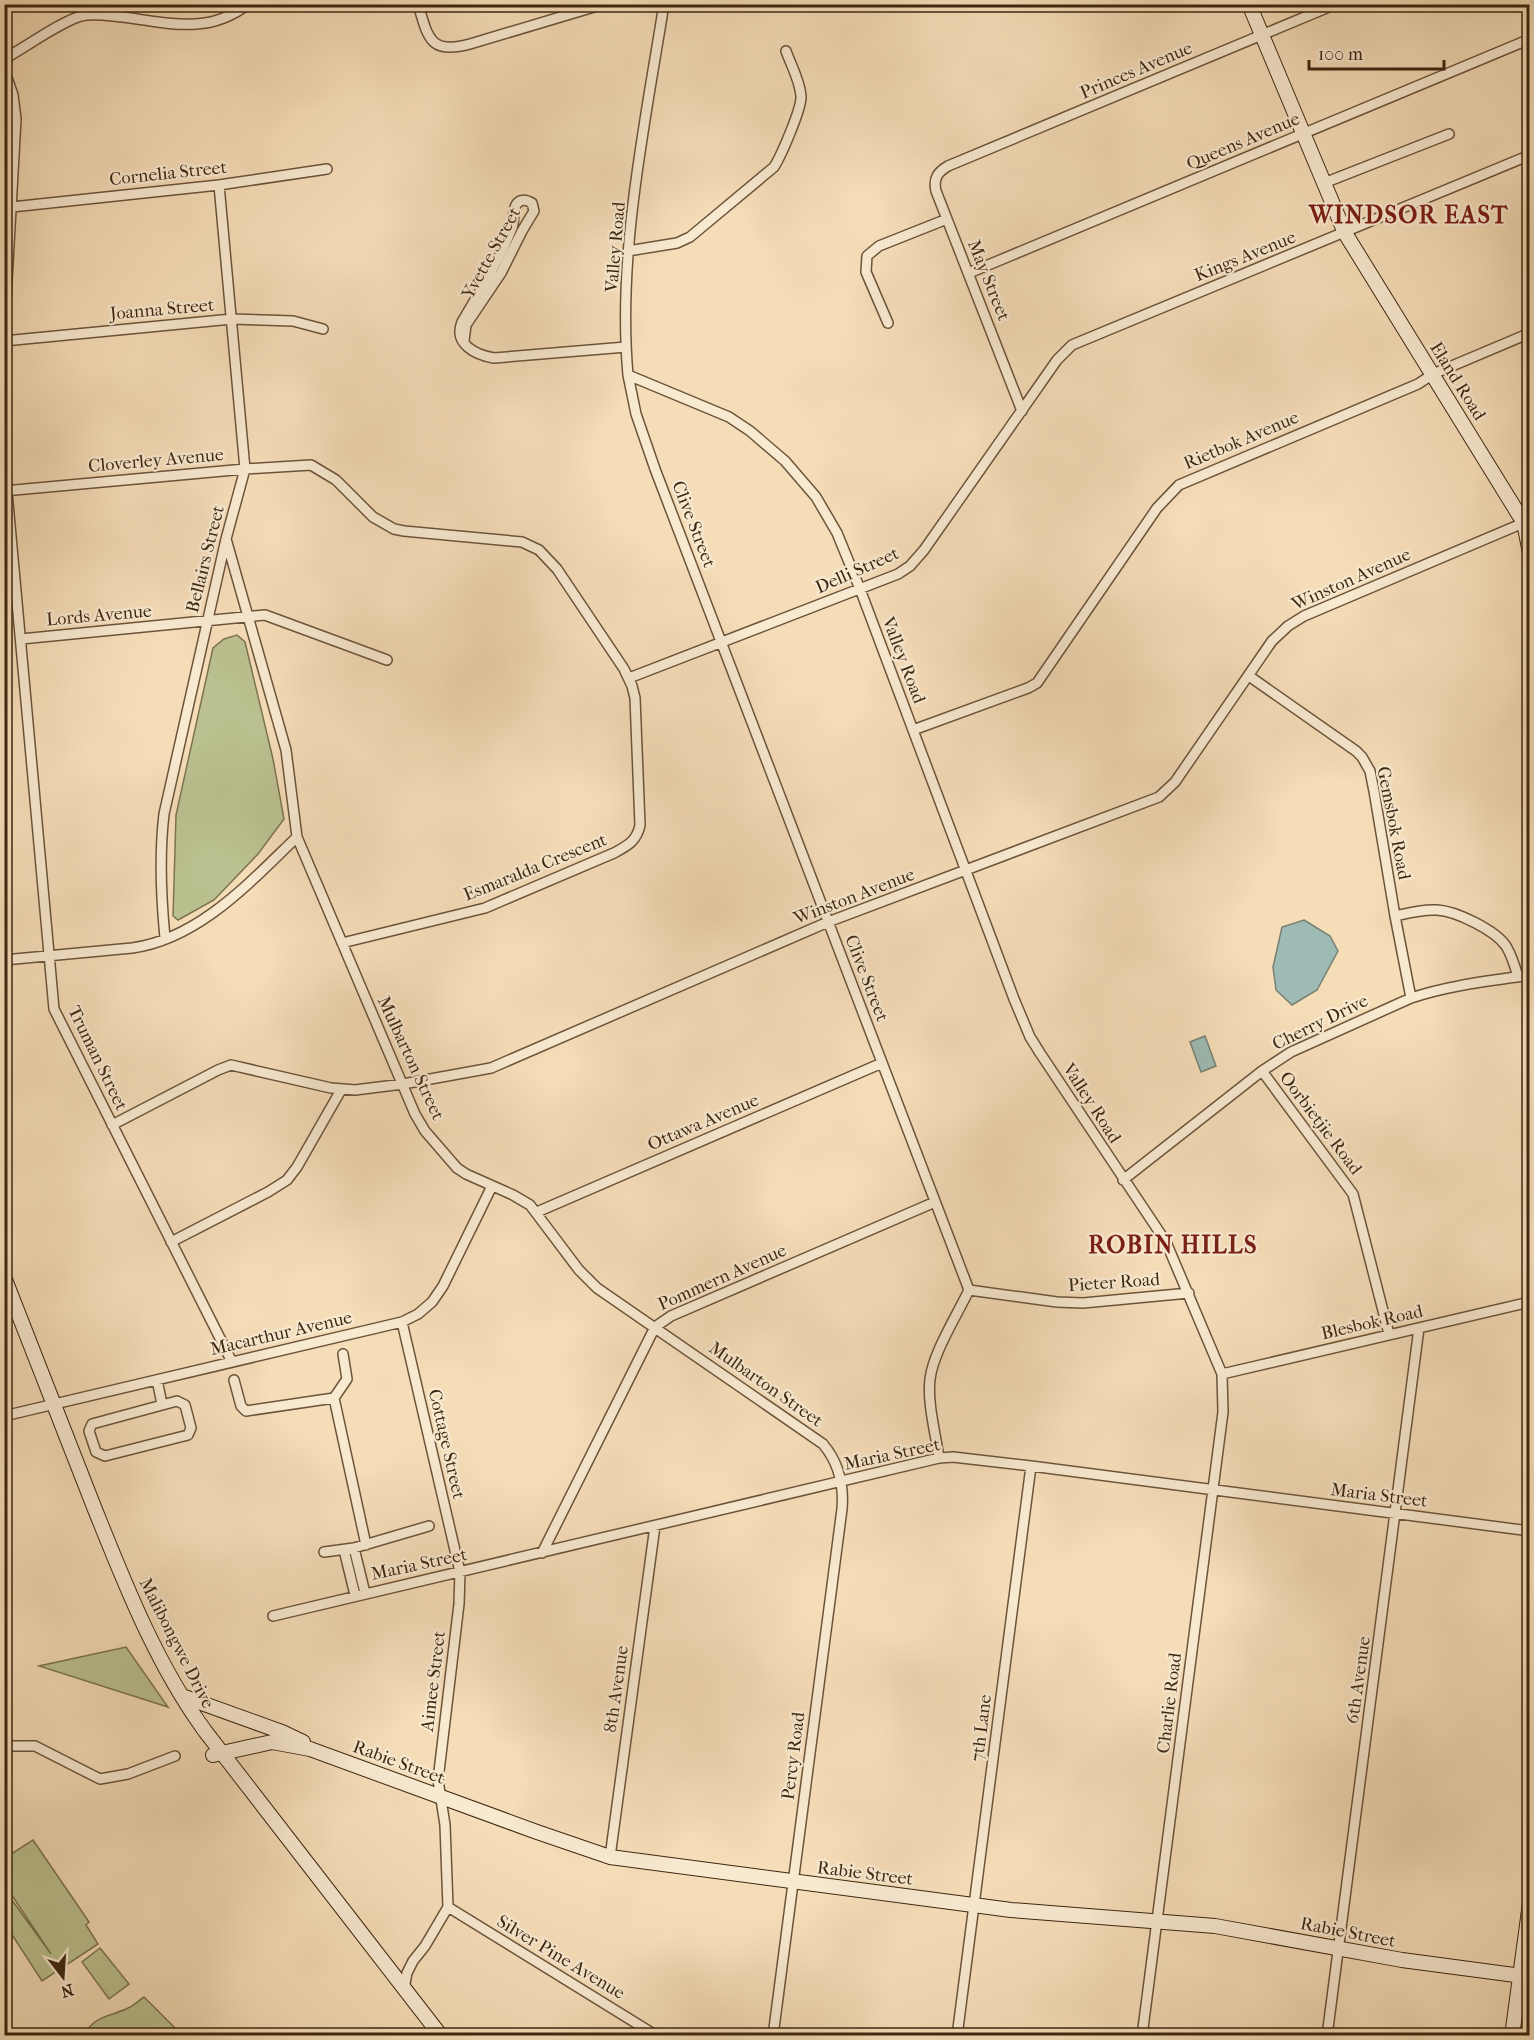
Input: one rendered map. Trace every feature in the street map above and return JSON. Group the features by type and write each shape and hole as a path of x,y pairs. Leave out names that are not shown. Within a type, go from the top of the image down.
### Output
{"street":[{"path":"4,59 79,17 104,15 189,25 203,24 227,18 248,4"},
{"path":"418,4 429,38 444,48 457,47 604,4"},
{"name":"Valley Road","path":"664,4 628,251 626,347 628,375 729,417 750,431 785,460 816,497 829,518 860,589 1030,1037 1162,1237 1189,1293 1222,1374"},
{"name":"Eland Road","path":"1249,4 1345,233 1527,522 1530,553"},
{"name":"Princes Avenue","path":"948,166 1336,4"},
{"name":"Queens Avenue","path":"969,273 1530,39"},
{"path":"628,251 676,243 690,237 774,167 783,151 801,102 798,84 786,51"},
{"path":"4,69 15,105 12,207 4,335"},
{"path":"1324,183 1449,134"},
{"name":"Kings Avenue","path":"1072,345 1530,155"},
{"name":"May Street","path":"948,166 940,171 934,182 1022,411"},
{"name":"Cornelia Street","path":"12,207 219,185 327,168"},
{"name":"Bellairs Street","path":"165,938 160,888 160,850 164,814 226,539 245,469 219,185"},
{"name":"Yvette Street","path":"520,201 530,201 534,211 501,273 466,325 464,341 459,332 462,322 513,226 515,206 520,201"},
{"path":"888,323 866,272 867,256 879,246 947,219"},
{"name":"Joanna Street","path":"4,341 232,319 293,321 323,329"},
{"name":"Rietbok Avenue","path":"913,730 1037,683 1157,508 1179,485 1418,384 1433,374 1530,333"},
{"path":"464,341 470,350 481,356 494,358 626,347"},
{"name":"Delli Street","path":"629,678 898,574 916,560 1057,360 1072,345"},
{"name":"Clive Street","path":"628,375 639,424 969,1290"},
{"name":"Truman Street","path":"4,459 54,1009 232,1362"},
{"name":"Cloverley Avenue","path":"6,491 311,465"},
{"name":"Esmaralda Crescent","path":"311,465 336,480 374,517 394,529 513,541 539,550 557,569 629,678 636,716 640,825 633,842 614,853 485,908 342,944"},
{"name":"Winston Avenue","path":"112,1125 231,1065 341,1090 403,1084 480,1071 505,1063 828,922 1164,794 1175,782 1272,641 1288,626 1304,616 1527,522"},
{"name":"Mulbarton Street","path":"226,539 286,750 297,837 421,1125 449,1161 466,1174 522,1199 537,1212 591,1283 818,1440 830,1454 843,1482"},
{"name":"Lords Avenue","path":"21,639 270,616 387,660"},
{"name":"Gemsbok Road","path":"1249,676 1356,751 1366,762 1374,791 1411,998"},
{"path":"4,960 143,946 165,938 219,909 297,837"},
{"path":"1395,916 1438,910 1479,925 1492,932 1506,945 1518,977"},
{"name":"Cherry Drive","path":"1123,1180 1262,1071 1300,1046 1411,998 1447,987 1530,975"},
{"name":"Ottawa Avenue","path":"537,1212 882,1063"},
{"name":"Oorbietjie Road","path":"1262,1071 1353,1194 1389,1334"},
{"path":"171,1242 287,1180 297,1167 341,1090"},
{"name":"Macarthur Avenue","path":"4,1416 402,1322 418,1314 432,1302 443,1286 492,1186"},
{"name":"Pommern Avenue","path":"542,1552 655,1327 671,1316 935,1202"},
{"name":"Malibongwe Drive","path":"4,1278 110,1567 138,1632 186,1718 218,1754 441,2036"},
{"name":"Malibongwe Drive","path":"4,1290 141,1617 182,1696 218,1754 435,2036"},
{"path":"939,1458 930,1398 930,1377 936,1357 969,1290"},
{"name":"Pieter Road","path":"969,1290 1083,1304 1189,1293"},
{"name":"Blesbok Road","path":"1222,1374 1530,1302"},
{"name":"Cottage Street","path":"402,1322 460,1572"},
{"name":"6th Avenue","path":"1327,2036 1419,1328"},
{"path":"343,1354 346,1379 334,1398 366,1545"},
{"name":"Charlie Road","path":"1142,2036 1223,1412 1222,1374"},
{"path":"156,1380 162,1404"},
{"path":"234,1380 241,1406 246,1411 334,1398"},
{"path":"177,1401 183,1404 191,1428 190,1433 183,1437 112,1455 105,1456 96,1452 89,1431 92,1424 162,1404 177,1401"},
{"name":"Maria Street","path":"273,1616 939,1458 953,1457 1530,1532"},
{"name":"7th Lane","path":"957,2036 1031,1466"},
{"name":"Percy Road","path":"773,2036 842,1509 843,1482"},
{"path":"324,1552 354,1548 429,1526"},
{"name":"8th Avenue","path":"610,1857 655,1526"},
{"path":"354,1548 360,1594"},
{"path":"344,1550 360,1594"},
{"name":"Aimee Street","path":"448,1907 445,1825 438,1773 459,1604 460,1572"},
{"path":"182,1696 299,1739 310,1749"},
{"name":"Rabie Street","path":"218,1754 272,1742 310,1749 610,1857 1049,1914 1158,1920 1215,1926 1402,1960 1525,1977"},
{"path":"4,1746 34,1746 100,1779 128,1774 175,1756"},
{"path":"1512,2036 1525,1977 1530,1904"},
{"path":"404,1989 407,1973 413,1961 425,1946 448,1907"},
{"name":"Silver Pine Avenue","path":"448,1907 657,2036"},
{"path":"388,1967 400,1967 413,1961"}],"green space":[{"path":"237,635 245,642 273,759 284,819 258,854 214,900 178,920 173,916 176,815 213,648 224,639"},
{"path":"126,1647 168,1707 39,1666"},
{"path":"33,1840 89,1922 86,1925 98,1944 42,1981 5,1924 5,1899 9,1896 51,1954 5,1885 5,1858"},
{"path":"100,1948 129,1984 109,1999 82,1962"},
{"path":"144,1997 182,2035 84,2035 88,2028 98,2020 130,2007"}],"water":[{"path":"1304,920 1330,936 1338,951 1317,990 1292,1005 1276,990 1273,967 1282,927"},
{"path":"1205,1036 1216,1066 1201,1072 1190,1042"}],"district":[{"name":"WINDSOR EAST","path":"1409,215"},
{"name":"ROBIN HILLS","path":"1173,1245"}]}
